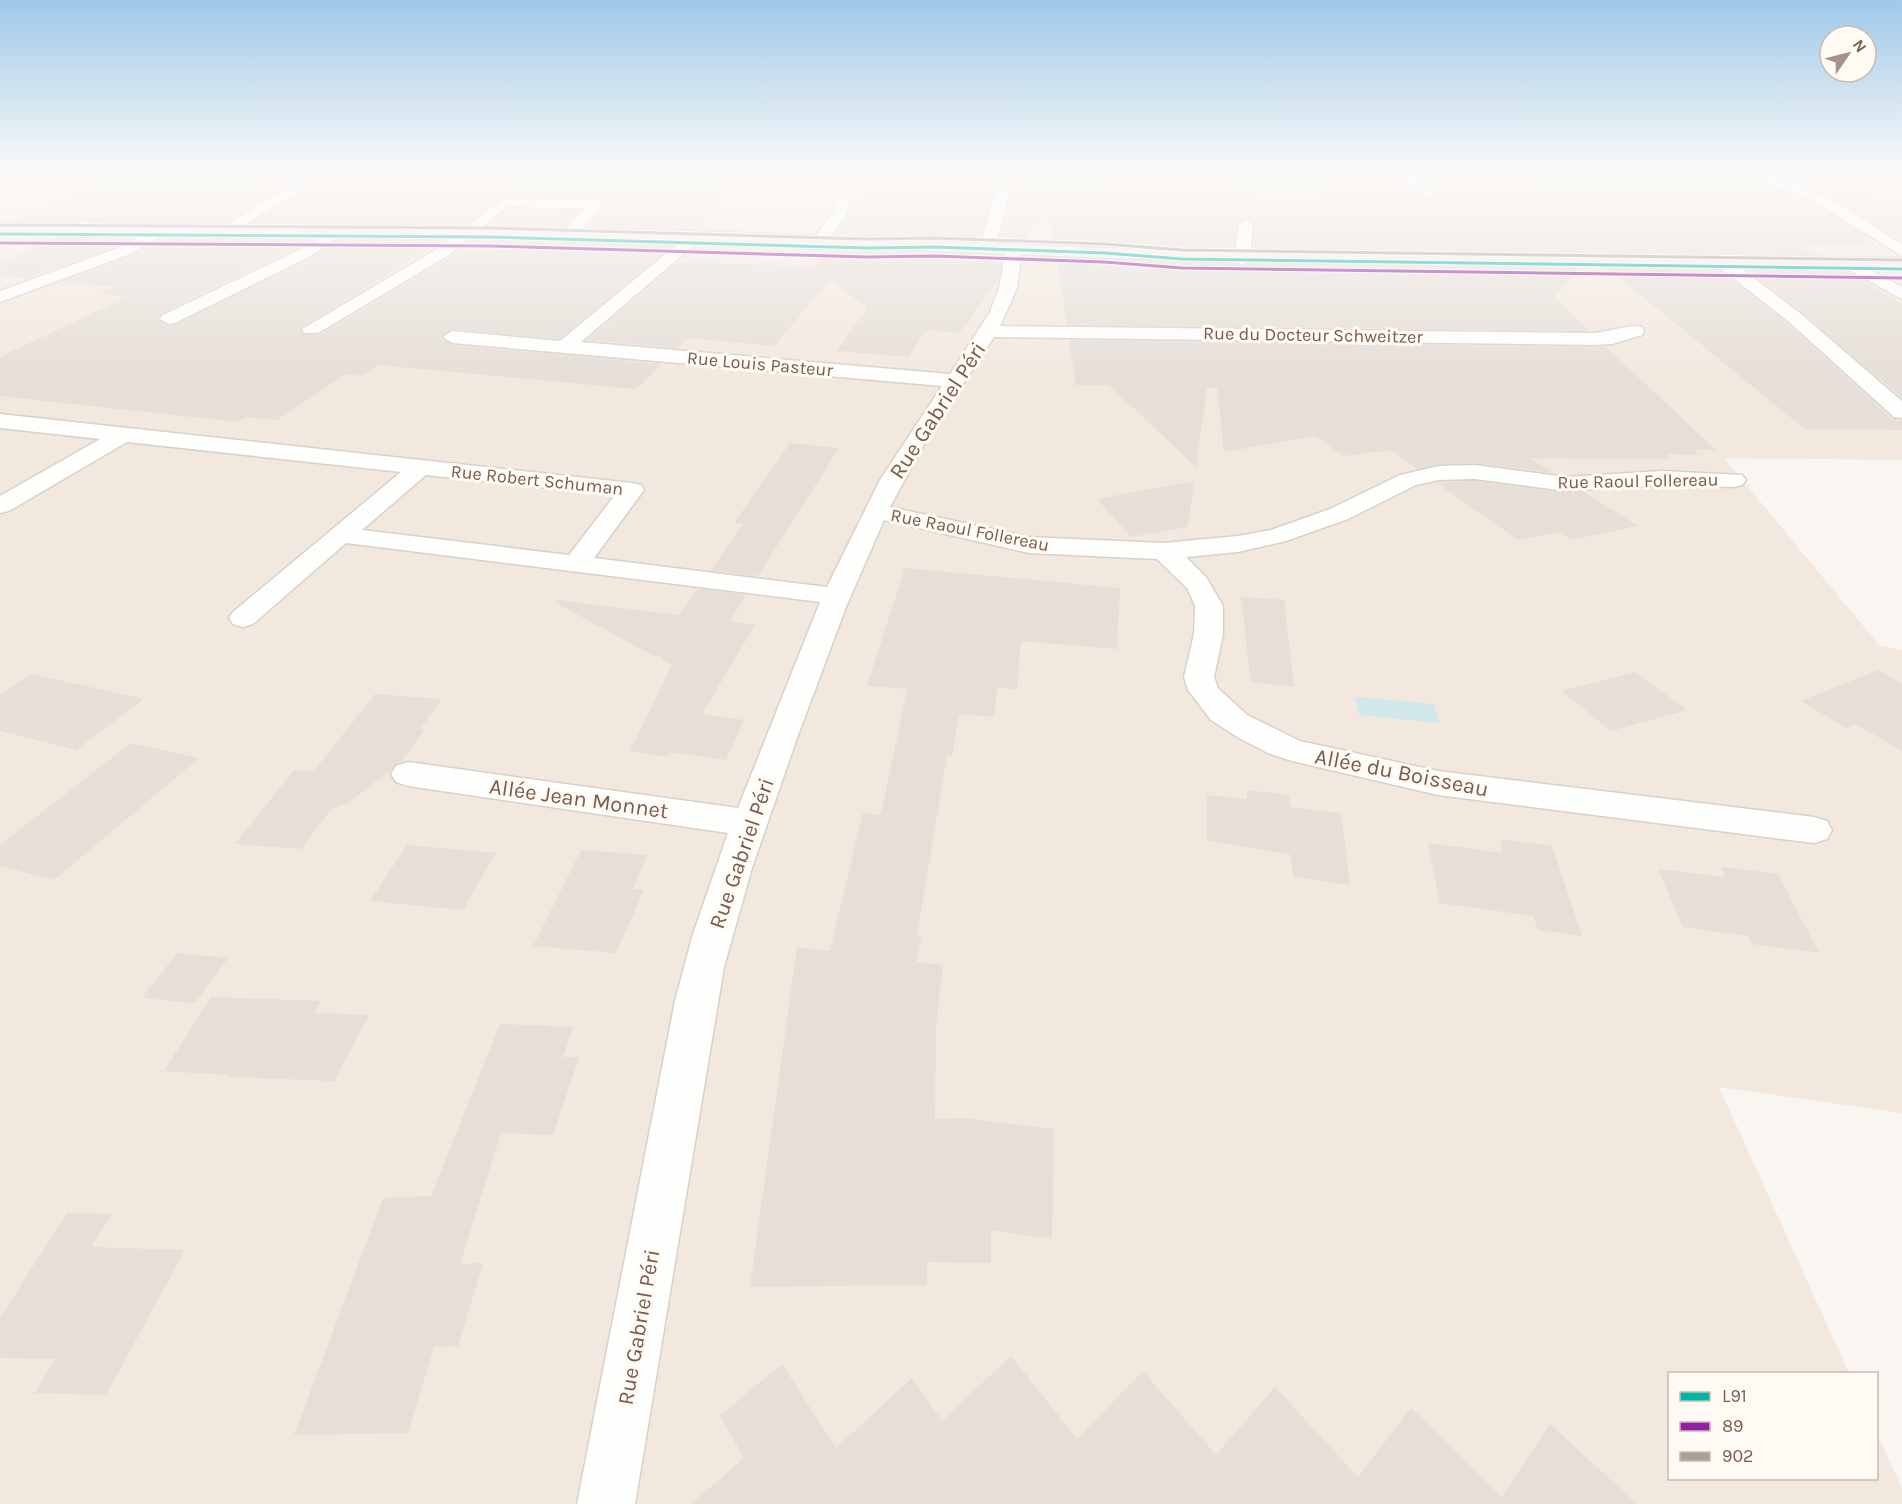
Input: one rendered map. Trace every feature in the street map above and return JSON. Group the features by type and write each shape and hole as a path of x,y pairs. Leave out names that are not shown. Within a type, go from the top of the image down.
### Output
{"main road":[{"path":"747,241 1105,253 1169,259 1242,257 1724,264 1902,263"},
{"path":"1851,265 1902,269"}],"street":[{"path":"0,297 124,251 142,241"},
{"path":"169,320 301,255 323,241"},
{"path":"311,329 435,258 457,241"},
{"path":"565,346 689,241"},
{"name":"Rue Gabriel Péri","path":"606,1504 707,950 749,823 835,596 893,478 989,331 1008,288 1000,241"},
{"path":"1242,257 1244,241"},
{"path":"1887,241 1902,251"},
{"path":"1724,264 1795,318 1902,412"},
{"path":"1851,265 1902,294"},
{"name":"Rue du Docteur Schweitzer","path":"989,331 1594,339 1612,338 1635,331"},
{"name":"Rue Louis Pasteur","path":"452,337 956,381"},
{"name":"Rue Robert Schuman","path":"0,421 632,490 575,565"},
{"path":"6,498 124,434"},
{"name":"Rue Robert Schuman","path":"243,618 421,467"},
{"name":"Rue Raoul Follereau","path":"876,511 1029,545 1164,551 1238,544 1277,536 1339,514 1408,480 1439,473 1475,472 1566,484 1662,478 1734,480"},
{"path":"341,535 835,596"},
{"name":"Allée du Boisseau","path":"1164,551 1199,584 1210,605 1212,616 1199,677 1200,685 1221,711 1271,742 1292,750 1438,783 1815,830"},
{"name":"Allée Jean Monnet","path":"408,774 749,823"}],"shaded area":[{"path":"0,241 1902,241 1902,378 1850,377 1902,425 1902,460 1724,458 1879,645 1902,650 1902,1113 1719,1087 1849,1372 1668,1372 1668,1480 1878,1480 1878,1435 1902,1489 1902,1504 0,1504"}],"water":[{"path":"1355,697 1434,704 1439,723 1359,715"}],"building":[{"path":"44,241 127,241 28,278 0,276 0,265"},
{"path":"158,241 308,241 162,313 158,319 169,326 308,260 336,241 443,241 301,327 304,335 319,335 450,257 468,241 676,243 559,339 452,329 441,336 452,345 662,364 636,389 378,365 362,376 346,374 277,420 246,417 238,422 0,396 0,357 129,296 98,294 114,287 62,282 131,256"},
{"path":"1054,241 1234,241 1233,247 1054,244"},
{"path":"1254,241 1868,241 1875,245 1800,245 1816,255 1253,248"},
{"path":"827,249 1003,256 999,277 960,333 926,330 909,357 837,351 867,308 830,280 774,346 688,338 677,348 587,340 678,262 815,266"},
{"path":"1057,258 1233,262 1241,267 1251,262 1581,266 1554,297 1590,331 1067,325"},
{"path":"1606,267 1717,268 1788,324 1892,419 1902,420 1902,430 1805,429"},
{"path":"1745,268 1842,269 1902,304 1902,398 1802,312"},
{"path":"1069,340 1606,347 1716,450 1693,450 1699,455 1666,454 1671,459 1529,458 1554,473 1475,463 1439,464 1418,469 1391,450 1343,456 1316,436 1224,452 1217,388 1207,387 1196,467 1109,385 1076,385"},
{"path":"790,443 839,448 758,576 711,570 743,524 734,523"},
{"path":"1194,481 1188,527 1131,537 1097,499"},
{"path":"1475,481 1566,493 1584,492 1638,526 1571,540 1560,532 1518,540 1437,483"},
{"path":"905,568 1120,588 1117,649 1021,641 1017,690 997,687 994,717 959,714 952,757 947,756 917,936 922,937 916,962 943,965 936,1027 935,1119 962,1118 1054,1129 1052,1239 991,1230 991,1263 927,1262 927,1285 750,1287 797,947 830,951 863,813 881,815 907,689 867,686"},
{"path":"698,589 746,595 730,621 755,625 702,714 744,720 726,760 670,752 667,757 630,751 672,665 661,659 663,657 654,656 556,603 557,600 679,615"},
{"path":"1241,597 1284,600 1294,687 1251,682"},
{"path":"1878,670 1902,684 1902,751 1856,724 1846,728 1801,701"},
{"path":"1635,672 1687,710 1611,731 1562,691"},
{"path":"31,674 144,699 76,750 0,731 0,695"},
{"path":"375,694 442,699 420,729 425,729 401,762 348,803 331,809 301,849 235,844 294,770 314,771"},
{"path":"131,743 199,758 54,880 0,866 0,845"},
{"path":"1247,790 1289,795 1290,807 1341,813 1350,885 1293,877 1291,855 1207,840 1207,795 1247,799"},
{"path":"1500,839 1552,846 1582,936 1538,930 1533,916 1440,903 1428,843 1503,853"},
{"path":"407,845 496,853 463,910 370,901"},
{"path":"581,850 647,855 633,889 644,890 616,953 533,946"},
{"path":"1720,867 1778,874 1819,953 1752,944 1748,936 1683,927 1658,869 1725,877"},
{"path":"177,953 228,958 195,1003 142,998"},
{"path":"211,997 321,1001 314,1013 369,1015 334,1081 227,1077 228,1075 164,1071"},
{"path":"500,1024 573,1027 563,1057 579,1057 553,1135 501,1133 460,1264 483,1263 458,1346 434,1347 408,1433 294,1435 383,1198 431,1196"},
{"path":"67,1213 112,1214 91,1247 185,1250 106,1395 35,1393 55,1359 0,1358 0,1318"},
{"path":"1011,1356 1077,1439 1143,1371 1216,1455 1275,1387 1358,1477 1411,1408 1502,1497 1550,1424 1637,1504 691,1504 744,1458 720,1416 782,1364 836,1448 912,1378 942,1421"}],"transit line":[{"name":"L91","path":"633,241 867,248 935,247 1105,253 1182,259 1902,269"},
{"name":"902","path":"1025,241 1182,250 1902,260"},
{"name":"89","path":"0,243 489,246 867,257 935,256 1104,262 1182,268 1902,278"}]}
